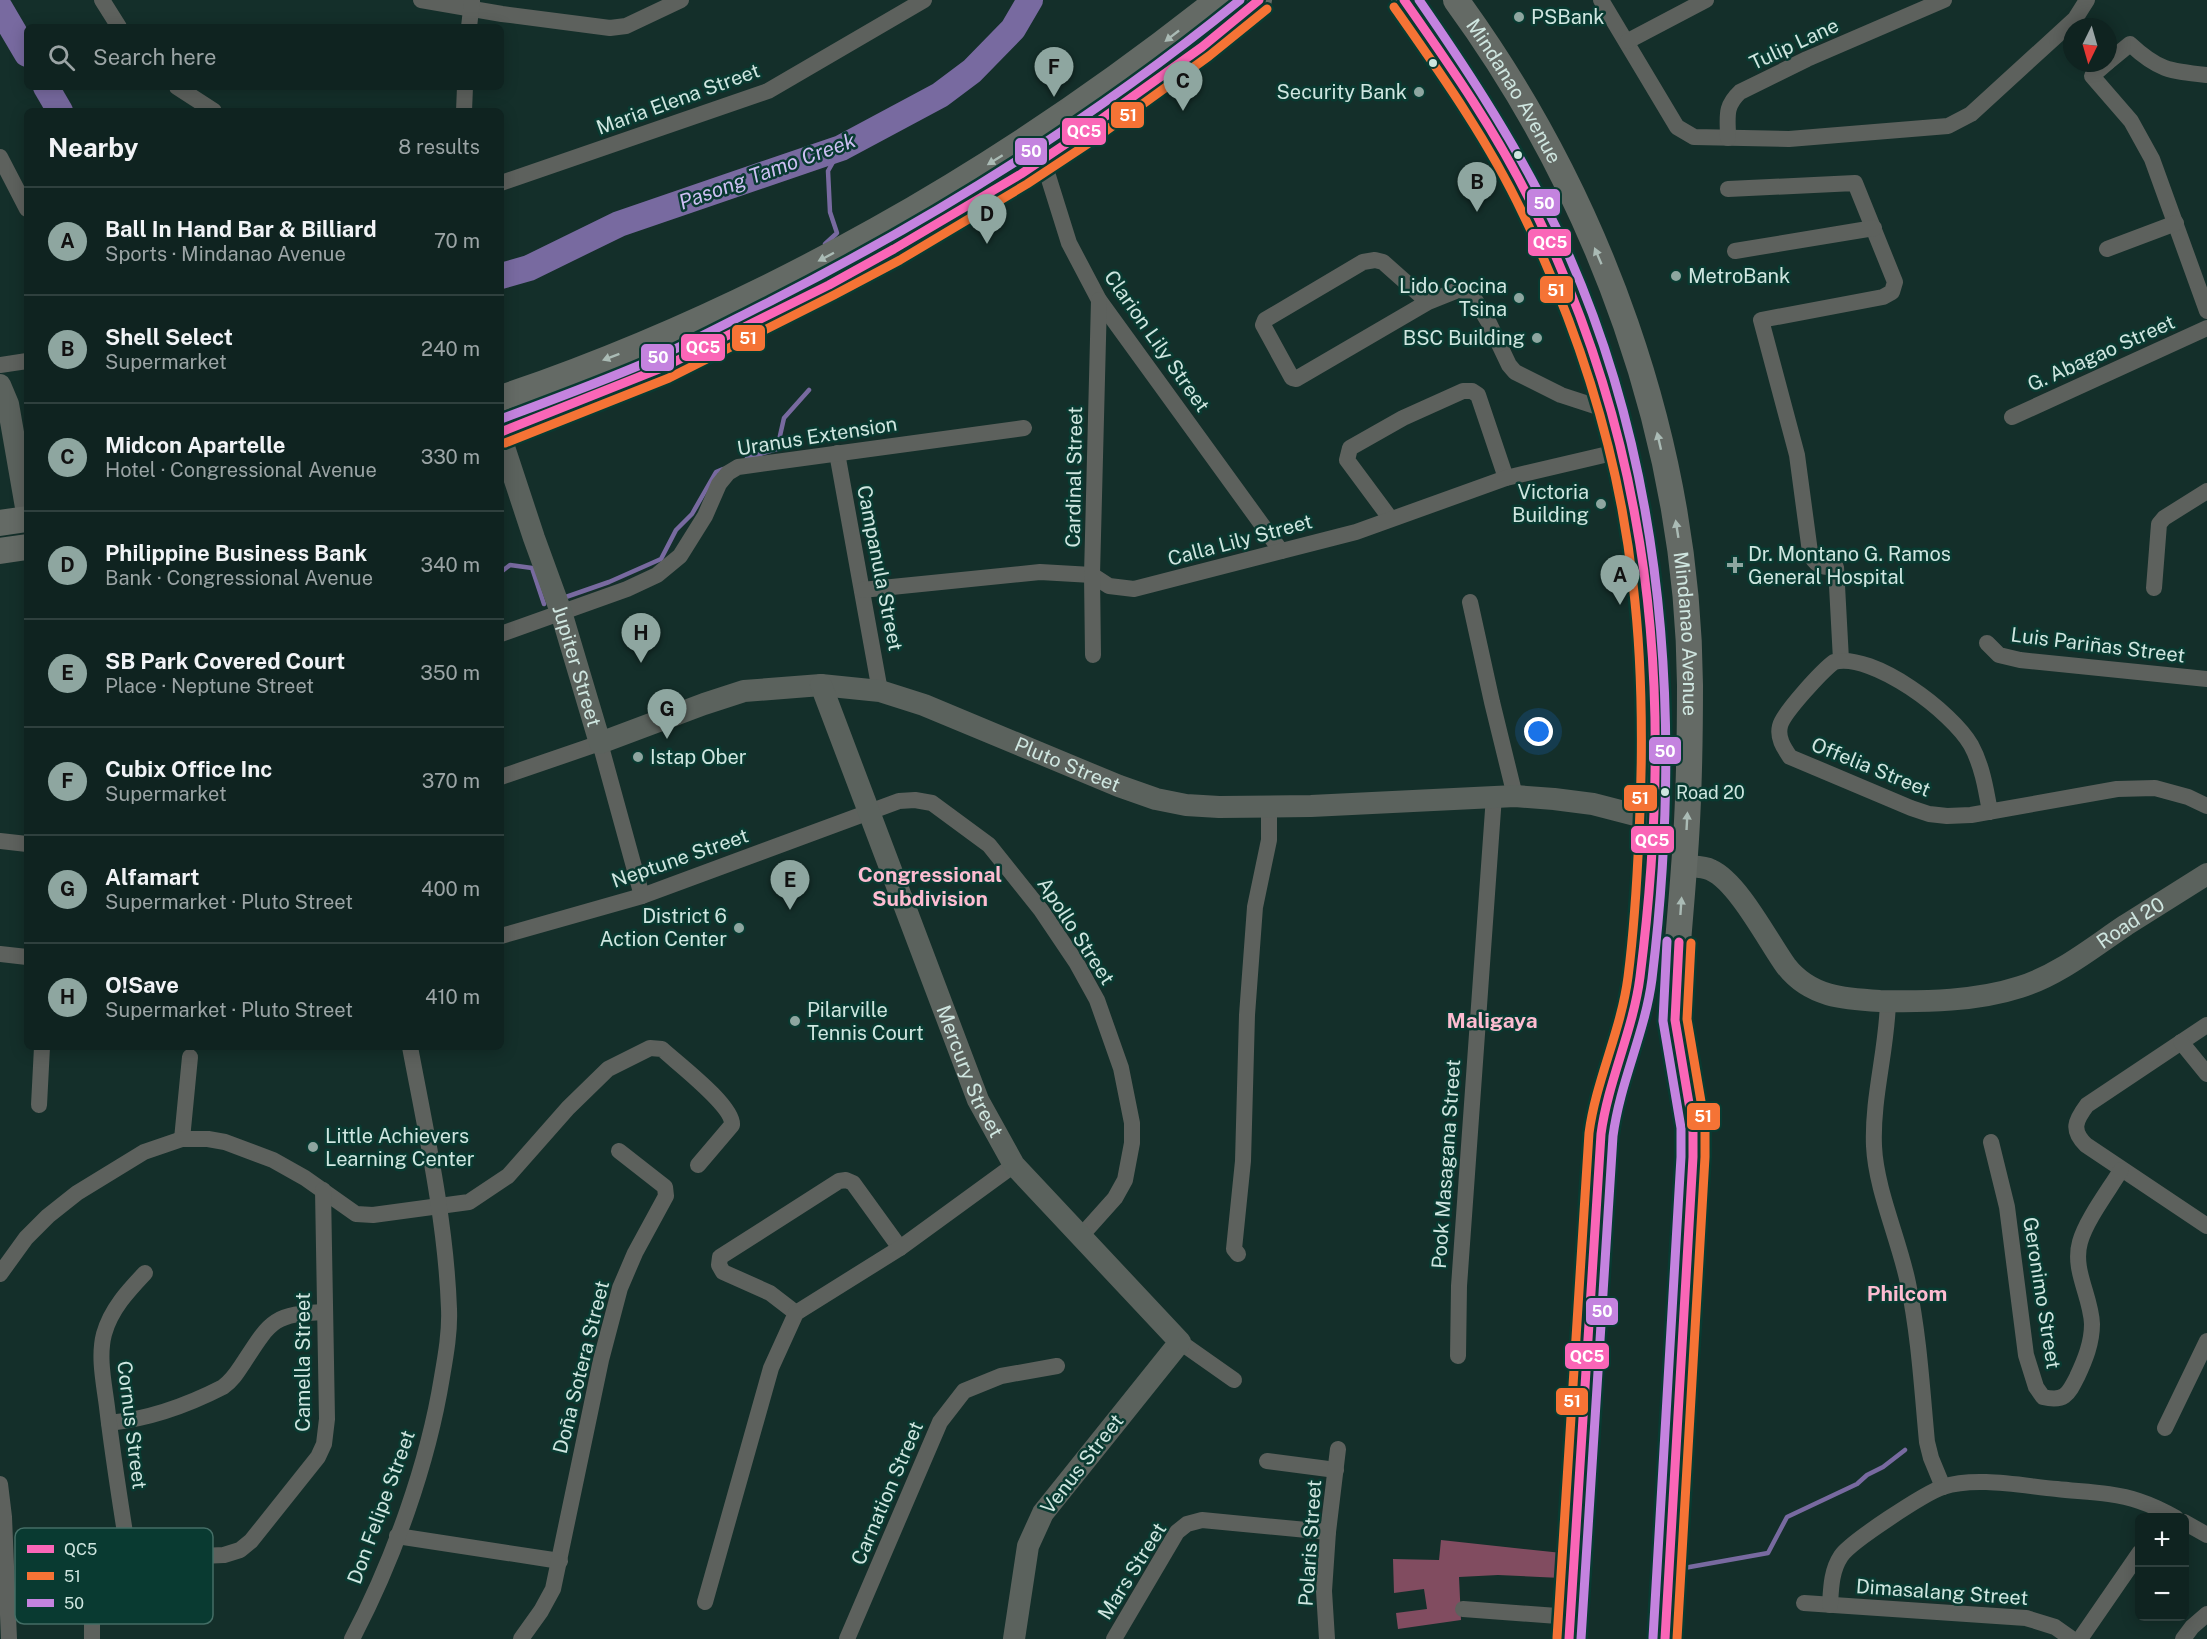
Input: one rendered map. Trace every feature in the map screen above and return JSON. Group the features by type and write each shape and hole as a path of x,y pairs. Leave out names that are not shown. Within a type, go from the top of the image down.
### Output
{"main road":[{"path":"504,397 638,347 783,280 874,232 1030,138 1128,69 1218,0"},
{"path":"504,431 649,374 814,294 950,219 1043,160 1164,76 1259,0"},
{"name":"Mindanao Avenue","path":"1404,0 1462,82 1515,172 1577,310 1621,451 1643,573 1651,642 1654,731 1651,819 1637,997 1634,1016 1602,1123 1570,1628"},
{"name":"Mindanao Avenue","path":"1456,0 1528,111 1581,216 1610,284 1635,354 1655,426 1672,498 1686,590 1690,682 1690,776 1675,1020 1692,1127 1693,1157 1665,1639"},
{"path":"1632,505 1672,498"},
{"path":"0,523 24,519"},
{"path":"0,551 24,548"}],"street":[{"path":"102,0 117,24"},
{"path":"421,0 472,5 610,28 626,26 681,0"},
{"name":"Maria Elena Street","path":"504,182 768,91 924,0"},
{"path":"1601,0 1628,41 1677,127 1694,137 1789,139 1948,126 1971,114 2075,19 2087,0"},
{"path":"1628,41 1706,0"},
{"name":"Tulip Lane","path":"1728,138 1727,109 1731,100 1740,92 1807,59 1944,0"},
{"path":"470,24 472,5"},
{"path":"2117,55 2130,44 2150,62 2163,68 2207,75"},
{"path":"2097,72 2092,76 2131,121 2152,159 2207,311"},
{"path":"182,90 209,108"},
{"path":"464,108 465,90"},
{"name":"Clarion Lily Street","path":"1030,138 1043,160 1069,243 1099,300 1281,551"},
{"path":"0,158 24,203"},
{"path":"1728,189 1855,183 1874,228 1895,282 1892,292 1883,297 1761,320 1800,471 1812,559 1820,566 1836,567 1841,660 1870,667 1903,683 1925,697 1954,722 1971,745 1981,769 1990,812"},
{"path":"2107,249 2176,223"},
{"path":"1735,251 1874,228"},
{"path":"1428,302 1383,262 1375,260 1363,262 1265,320 1263,325 1292,378 1296,379 1428,302 1458,290 1467,292 1474,298 1490,323 1509,365 1515,372 1561,395 1610,411"},
{"name":"Cardinal Street","path":"1093,655 1092,575 1099,300"},
{"name":"G. Abagao Street","path":"2012,417 2207,328"},
{"path":"0,365 24,361"},
{"path":"0,385 8,404 24,496"},
{"path":"1390,518 1347,460 1350,448 1403,418 1463,391 1472,391 1478,395 1506,478"},
{"name":"Uranus Extension","path":"504,633 627,589 657,575 680,556 705,516 719,484 732,469 745,465 1024,428"},
{"name":"Jupiter Street","path":"504,447 561,612 642,896"},
{"name":"Calla Lily Street","path":"862,590 1040,572 1092,575 1109,586 1134,589 1356,532 1506,478 1621,451"},
{"name":"Campanula Street","path":"837,453 880,691"},
{"path":"2154,588 2159,524 2164,518 2207,491"},
{"name":"Pook Masagana Street","path":"1458,1356 1459,1286 1505,796 1492,702 1470,602"},
{"name":"Luis Pariñas Street","path":"1987,643 2000,655 2020,660 2207,679"},
{"name":"Offelia Street","path":"1841,660 1827,666 1785,715 1780,727 1780,737 1790,757 1911,808 1929,814 1947,816 1990,812 2117,789 2155,788 2188,796 2207,806"},
{"name":"Pluto Street","path":"504,776 704,704 744,692 821,685 880,691 924,705 1119,786 1156,799 1186,805 1269,807 1505,796 1593,804 1651,819"},
{"name":"Mercury Street","path":"821,685 978,1100 1014,1165 1180,1342 1234,1380"},
{"name":"Apollo Street","path":"870,811 899,801 915,800 932,803 989,845 1041,910 1076,962 1097,1000 1121,1068 1132,1123 1132,1143 1125,1180 1115,1198 1081,1236"},
{"path":"1238,1254 1234,1249 1243,1161 1247,1015 1255,907 1269,840 1269,807"},
{"name":"Neptune Street","path":"504,935 642,896 870,811"},
{"path":"0,841 24,844"},
{"name":"Road 20","path":"1684,866 1702,867 1723,877 1787,967 1800,981 1816,991 1835,998 1888,1001 1955,998 2003,992 2023,986 2073,961 2207,874"},
{"path":"0,954 24,957"},
{"path":"1888,1001 1886,1039 1874,1116 1874,1147 1878,1176 1908,1281 1914,1311 1927,1442 1943,1487"},
{"path":"2207,1025 2087,1105 2079,1115 2075,1126 2078,1137 2086,1145 2207,1226"},
{"path":"2181,1042 2207,1074"},
{"path":"0,1274 26,1238 48,1216 77,1193 144,1152 182,1139 208,1139 238,1146 273,1160 305,1178 356,1214 373,1215 469,1202 508,1176 568,1108 608,1069 650,1048 662,1049 722,1103 732,1119 732,1125 698,1166"},
{"path":"39,1105 42,1050"},
{"name":"Don Felipe Street","path":"352,1639 397,1536 428,1446 447,1345 449,1309 439,1207 411,1050"},
{"path":"182,1139 190,1057"},
{"name":"Geronimo Street","path":"1991,1142 2007,1207 2026,1355 2036,1387 2043,1397 2055,1400 2064,1397 2071,1389 2090,1343 2092,1323 2088,1299 2079,1270 2080,1242 2121,1170"},
{"name":"Doña Sotera Street","path":"521,1639 553,1589 601,1360 620,1288 666,1191 665,1187 619,1151"},
{"path":"705,1602 771,1368 796,1313 900,1248 1014,1165"},
{"path":"796,1313 770,1293 723,1272 719,1265 720,1257 839,1181 846,1180 853,1183 900,1248"},
{"name":"Camella Street","path":"213,1554 231,1553 251,1541 312,1466 324,1444 327,1419 323,1190"},
{"name":"Cornus Street","path":"125,1528 102,1363 105,1332 124,1296 145,1273"},
{"path":"109,1423 144,1418 218,1390 231,1380 265,1329 277,1320 292,1314 325,1312"},
{"path":"2164,1428 2207,1341"},
{"name":"Venus Street","path":"1014,1639 1028,1546 1043,1513 1180,1342"},
{"name":"Carnation Street","path":"847,1639 939,1422 964,1391 1001,1376 1057,1366"},
{"name":"Polaris Street","path":"1327,1639 1324,1591 1328,1532 1338,1449"},
{"path":"1267,1461 1336,1470"},
{"path":"1830,1605 1833,1572 1841,1556 1853,1543 1943,1487 1965,1483 1994,1483 2100,1493 2137,1500 2163,1513"},
{"path":"0,1484 9,1639"},
{"name":"Mars Street","path":"1114,1639 1173,1539 1187,1524 1202,1520 1328,1532"},
{"path":"2189,1525 2207,1535"},
{"path":"397,1536 560,1561"},
{"path":"2080,1639 2135,1558"},
{"name":"Dimasalang Street","path":"1804,1604 2026,1618 2055,1627 2073,1639"},
{"path":"1463,1609 1570,1628"},
{"path":"2182,1639 2207,1614"}],"shaded area":[{"path":"1441,1540 1562,1553 1561,1578 1498,1575 1459,1577 1461,1620 1398,1629 1396,1613 1427,1609 1424,1589 1394,1593 1393,1559 1439,1560"}],"waterway":[{"name":"Pasong Tamo Creek","path":"504,275 529,268 619,224 841,148 940,95 972,71 1013,29 1030,0"},
{"name":"Pasong Tamo Creek","path":"0,8 24,49"},
{"name":"Pasong Tamo Creek","path":"48,90 58,108"},
{"path":"825,244 837,233 830,212 828,171 841,148"},
{"path":"747,458 777,449 784,418 809,390"},
{"path":"563,598 609,582 661,559 676,530 692,514 716,472 723,469"},
{"path":"504,570 510,565 532,568 544,604"},
{"path":"1684,1568 1768,1553 1787,1517 1857,1484 1905,1450"}],"transit line":[{"name":"50","path":"504,418 609,378 693,341 894,235 955,200 1072,125 1129,85 1240,0"},
{"name":"QC5","path":"504,431 664,367 829,285 894,249 1021,174 1082,133 1202,47 1259,0"},
{"name":"QC5","path":"1404,0 1456,76 1520,181 1551,246 1582,321 1607,398 1627,476 1644,572 1650,630 1655,746 1651,863 1637,997 1604,1114 1601,1134 1569,1639"},
{"name":"50","path":"1419,0 1468,73 1514,148 1542,199 1584,291 1616,385 1640,482 1656,580 1664,679 1666,779 1662,879 1649,999 1621,1096 1613,1136 1581,1639"},
{"name":"51","path":"1394,7 1446,82 1495,160 1523,214 1562,303 1579,348 1607,441 1627,536 1633,584 1640,678 1641,741 1635,906 1625,997 1597,1094 1589,1133 1557,1638"},
{"name":"51","path":"505,443 669,378 900,260 1027,184 1089,143 1209,56 1267,9"},
{"name":"50","path":"1653,1638 1681,1157 1681,1128 1663,1021 1667,941"},
{"name":"QC5","path":"1665,1639 1693,1157 1693,1127 1675,1020 1679,942"},
{"name":"51","path":"1677,1639 1705,1157 1705,1125 1687,1019 1691,943"}],"place":[{"name":"PSBank","path":"1519,17"},
{"name":"Security Bank","path":"1419,92"},
{"name":"Cubix Office Inc","path":"1054,97"},
{"name":"Midcon Apartelle","path":"1183,111"},
{"name":"Shell Select","path":"1477,212"},
{"name":"Philippine Business Bank","path":"987,244"},
{"name":"MetroBank","path":"1676,276"},
{"name":"Lido Cocina Tsina","path":"1519,298"},
{"name":"BSC Building","path":"1537,338"},
{"name":"Victoria Building","path":"1601,504"},
{"name":"Dr. Montano G. Ramos General Hospital","path":"1735,565"},
{"name":"Ball In Hand Bar & Billiard","path":"1620,605"},
{"name":"O!Save","path":"641,663"},
{"name":"Alfamart","path":"667,739"},
{"name":"Istap Ober","path":"638,757"},
{"name":"Road 20","path":"1665,792"},
{"name":"SB Park Covered Court","path":"790,910"},
{"name":"District 6 Action Center","path":"739,928"},
{"name":"Pilarville Tennis Court","path":"795,1021"},
{"name":"Little Achievers Learning Center","path":"313,1147"}],"district":[{"name":"Congressional Subdivision","path":"930,886"},
{"name":"Maligaya","path":"1492,1020"},
{"name":"Philcom","path":"1907,1293"}]}
